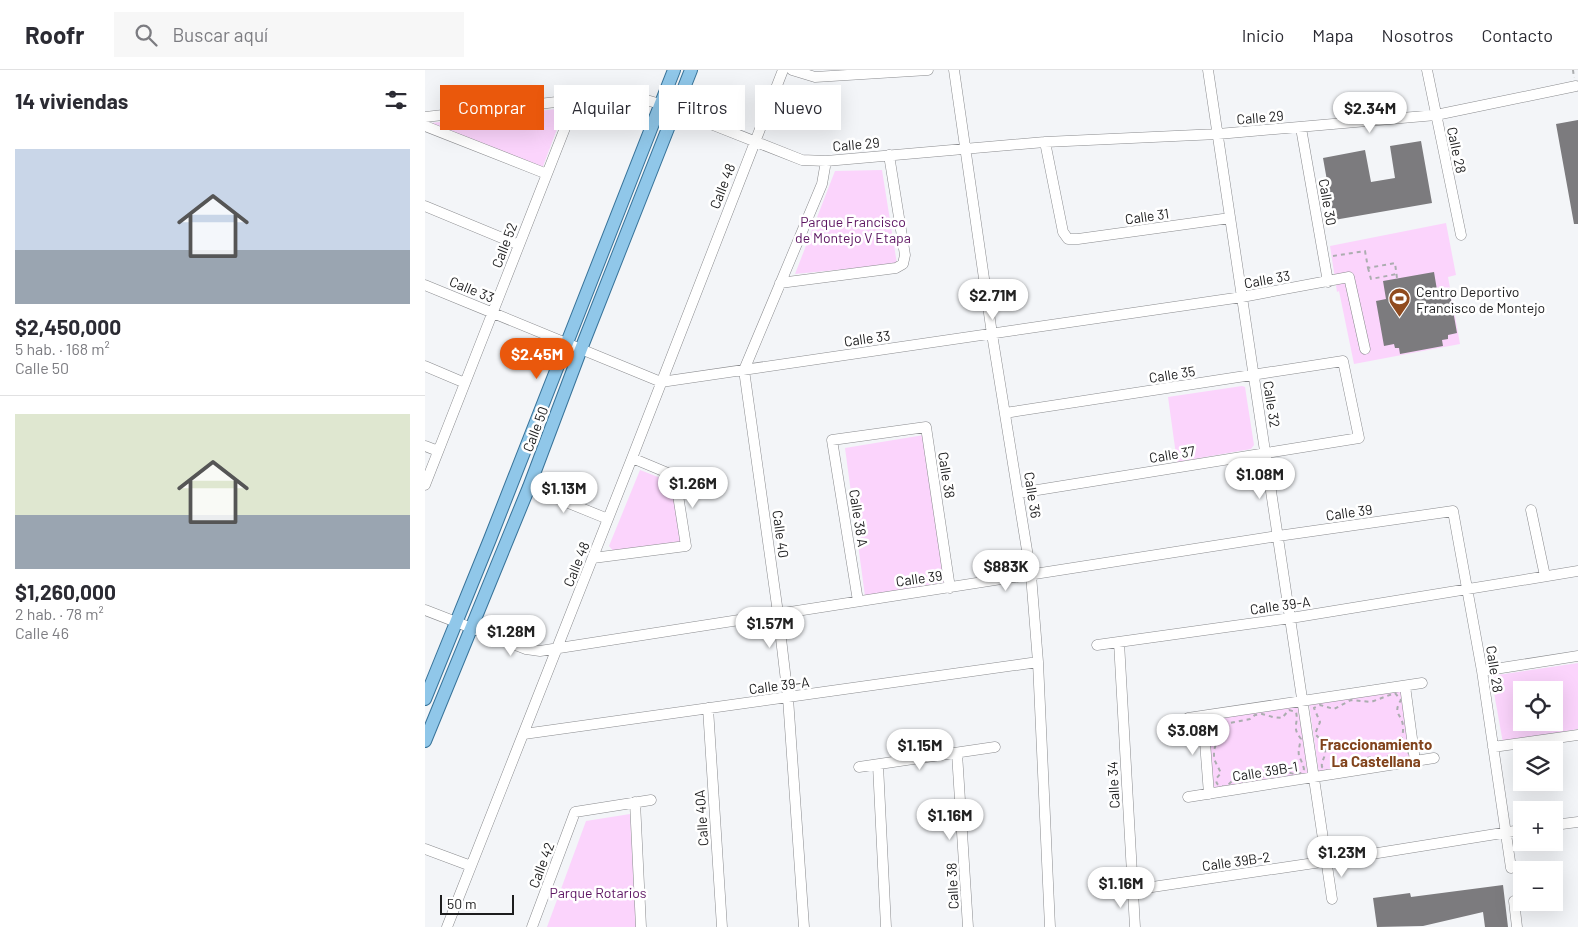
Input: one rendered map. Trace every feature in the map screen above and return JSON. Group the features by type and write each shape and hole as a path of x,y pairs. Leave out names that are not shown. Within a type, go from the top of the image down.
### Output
{"main road":[{"name":"Calle 50","path":"668,85 674,70"},
{"name":"Calle 50","path":"685,85 691,70"},
{"name":"Calle 50","path":"425,699 659,107"},
{"name":"Calle 50","path":"425,741 529,487 666,130"}],"street":[{"name":"Calle 48","path":"447,927 783,70"},
{"path":"792,70 815,77 928,70"},
{"name":"Calle 36","path":"954,70 992,334 1031,575 1038,662 1050,927"},
{"name":"Calle 32","path":"1208,70 1332,899"},
{"name":"Calle 28","path":"1427,70 1461,235"},
{"name":"Calle 29","path":"725,130 802,160 827,161 1045,142 1301,128 1435,115 1576,86"},
{"name":"Calle 29","path":"425,117 554,102"},
{"path":"425,126 547,174"},
{"name":"Calle 30","path":"1301,128 1328,282"},
{"name":"Calle 52","path":"425,485 564,130"},
{"name":"Calle 31","path":"1045,142 1063,232 1068,239 1230,218"},
{"path":"780,283 896,268 903,264 905,254 889,155"},
{"path":"744,370 822,184 827,161"},
{"path":"425,206 519,246"},
{"name":"Calle 33","path":"425,285 661,382 1242,297 1349,277 1365,349"},
{"name":"Calle 35","path":"1005,413 1343,361 1359,438"},
{"path":"425,366 465,383"},
{"name":"Calle 40","path":"744,370 788,698 805,927"},
{"name":"Calle 38 A","path":"859,601 832,440 926,427"},
{"name":"Calle 38","path":"926,427 950,588"},
{"name":"Calle 37","path":"1019,493 1359,438"},
{"path":"425,446 439,451"},
{"path":"593,558 686,546 675,476 632,458"},
{"path":"529,487 608,519"},
{"path":"1531,510 1545,576"},
{"name":"Calle 28","path":"1453,511 1482,671 1511,868"},
{"name":"Calle 39","path":"425,610 526,649 540,651 1278,536 1453,511"},
{"name":"Calle 39-A","path":"1097,645 1291,618 1578,571"},
{"name":"Calle 34","path":"1119,642 1135,927"},
{"path":"1482,671 1578,656"},
{"name":"Calle 39-A","path":"524,734 1038,662"},
{"path":"1188,718 1422,683"},
{"path":"1405,686 1415,761"},
{"name":"Calle 40A","path":"708,708 722,927"},
{"path":"1203,716 1209,794"},
{"path":"1493,748 1578,735"},
{"path":"859,768 995,747"},
{"name":"Calle 38","path":"957,753 968,927"},
{"name":"Calle 39B-1","path":"1188,797 1434,758"},
{"path":"878,764 886,927"},
{"path":"641,927 635,802 651,800"},
{"name":"Calle 42","path":"532,927 575,812 635,802"},
{"path":"1563,824 1578,822"},
{"name":"Calle 39B-2","path":"1132,890 1513,832"},
{"path":"425,849 471,866"},
{"path":"1515,911 1517,927"}],"path":[{"path":"1324,257 1365,252 1371,279 1397,274"},
{"path":"1368,268 1395,263 1397,278"},
{"path":"1395,693 1401,700 1397,706 1397,714 1402,721 1404,729 1401,737 1402,745 1409,753 1405,758 1397,760 1388,756 1381,762 1373,757 1366,758 1363,764 1340,763 1336,768 1327,771 1322,767 1325,754 1323,742 1315,734 1320,722 1314,708 1320,705 1334,708 1351,700 1371,702 1395,693"},
{"path":"1289,710 1296,712 1295,731 1301,739 1298,752 1304,769 1302,774 1283,771 1265,779 1255,775 1250,776 1241,785 1234,779 1226,787 1219,786 1215,779 1221,774 1214,759 1214,750 1218,739 1212,728 1212,723 1219,720 1230,723 1250,719 1255,715 1262,714 1273,718 1282,718 1289,710"}],"green space":[{"path":"554,109 554,130 557,130 542,169 448,130 544,130 544,110"},
{"path":"440,122 440,127 431,123"},
{"name":"Parque Francisco de Montejo V Etapa","path":"882,170 897,264 795,274 835,171"},
{"name":"Centro Deportivo Francisco de Montejo","path":"1446,223 1456,275 1448,277 1460,344 1354,364 1339,291 1337,292 1330,246"},
{"path":"1245,387 1254,445 1251,449 1177,462 1168,397"},
{"path":"924,435 945,582 865,596 845,448"},
{"path":"640,470 671,482 681,543 614,552 609,546"},
{"path":"1578,663 1578,729 1503,743 1491,676"},
{"path":"1402,689 1411,761 1319,774 1309,703"},
{"path":"1298,705 1308,774 1214,789 1207,720"},
{"name":"Parque Rotarios","path":"630,814 636,927 547,927 586,821"}],"building":[{"path":"1578,120 1578,224 1574,224 1556,124"},
{"path":"1421,141 1432,203 1334,220 1323,158 1365,150 1371,182 1395,178 1390,146"},
{"path":"1434,272 1437,290 1449,288 1457,333 1448,335 1448,339 1442,340 1443,346 1400,354 1399,348 1395,348 1394,344 1384,346 1376,301 1386,299 1383,281"},
{"path":"1503,885 1508,927 1485,927 1483,912 1423,926 1377,927 1373,898 1410,893 1411,897"}],"place":[{"name":"Centro Deportivo Francisco de Montejo","path":"1400,318"}],"district":[{"name":"Fraccionamiento La Castellana","path":"1376,752"}]}
